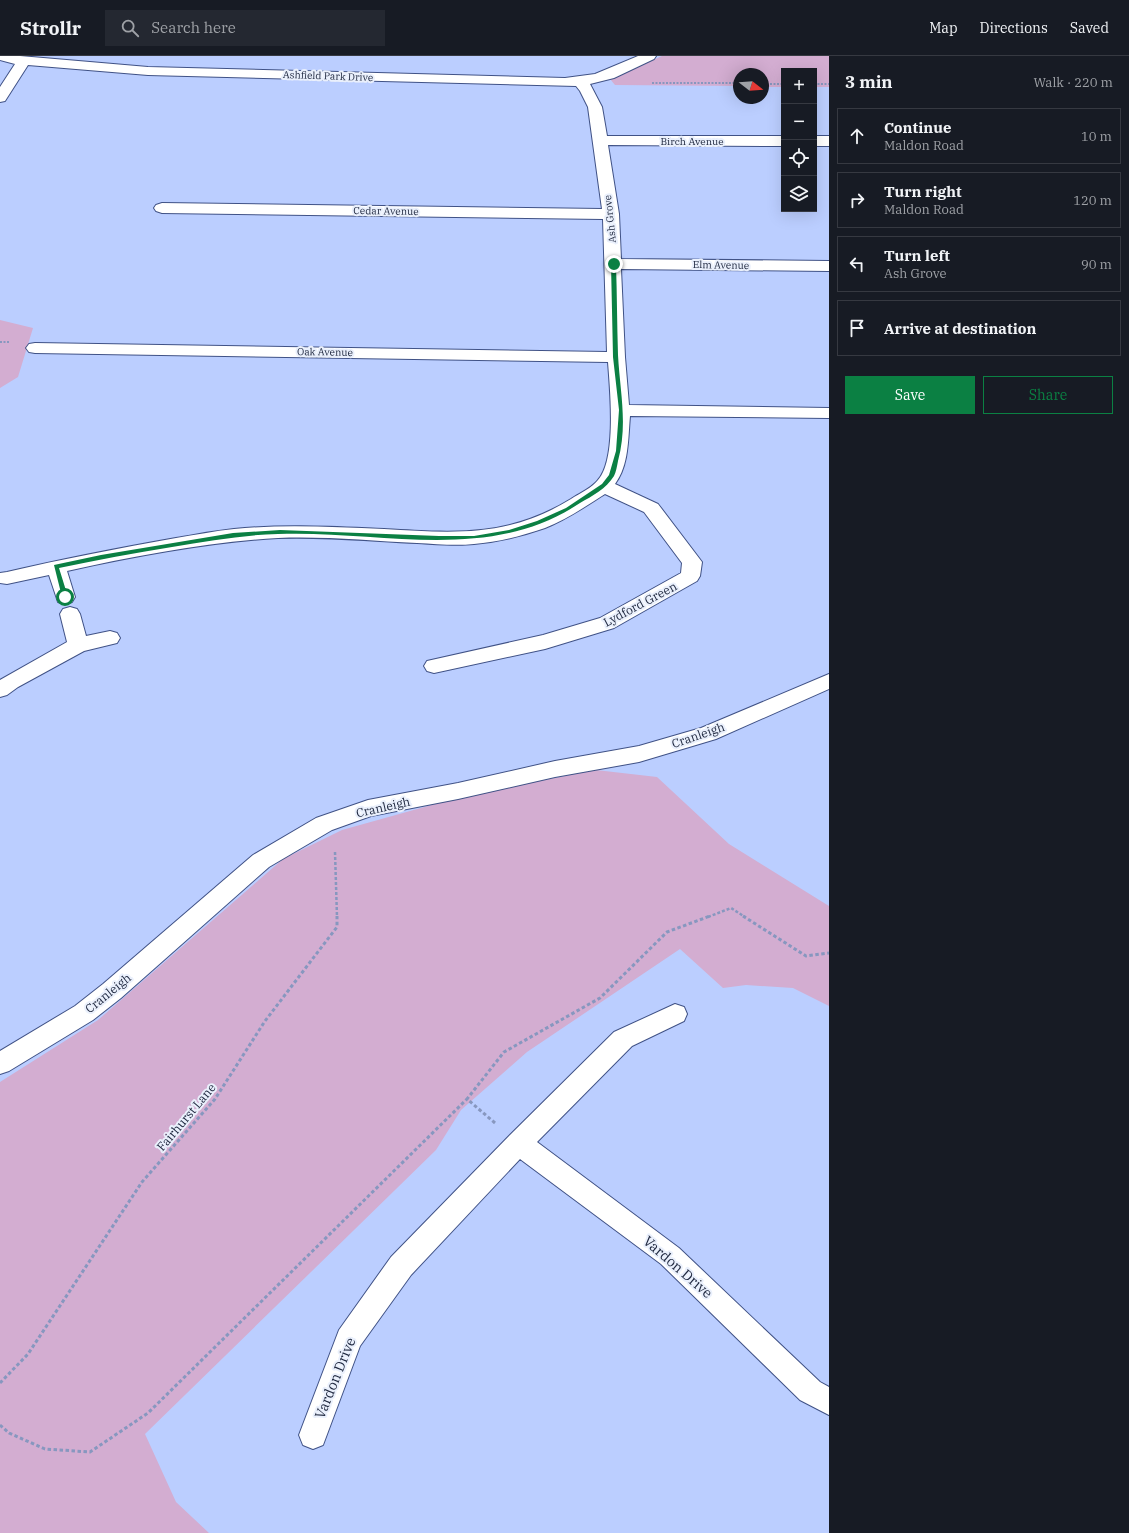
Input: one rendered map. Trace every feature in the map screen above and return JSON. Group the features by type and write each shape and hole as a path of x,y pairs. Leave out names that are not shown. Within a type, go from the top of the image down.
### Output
{"street":[{"name":"Ashfield Park Drive","path":"2,56 8,59 24,61 148,71 580,82 609,75 649,56"},
{"path":"0,98 24,61"},
{"name":"Ash Grove","path":"580,82 587,90 595,106 611,214 614,264 616,357 621,410 618,451 612,475 604,486"},
{"name":"Birch Avenue","path":"599,140 781,141"},
{"path":"817,141 829,142"},
{"name":"Cedar Avenue","path":"162,208 611,214"},
{"name":"Elm Avenue","path":"614,264 829,266"},
{"name":"Oak Avenue","path":"35,348 616,357"},
{"path":"621,410 829,413"},
{"path":"7,578 101,557 233,535 280,532 312,532 439,538 474,538 510,532 539,523 568,509 604,486"},
{"name":"Lydford Green","path":"434,666 544,642 607,623 690,576 692,562 650,508 604,486"},
{"path":"56,567 78,645"},
{"path":"0,690 11,682 78,645 110,638"},
{"name":"Cranleigh","path":"0,1064 84,1013 112,991 262,861 324,824 368,808 458,791 555,769 639,754 708,734 829,681"},
{"name":"Vardon Drive","path":"313,1435 349,1339 401,1266 519,1143 623,1039 675,1014"},
{"name":"Vardon Drive","path":"519,1143 670,1256 810,1391 829,1402"}],"path":[{"path":"652,83 733,83"},
{"path":"769,84 781,84"},
{"path":"817,84 829,84"},
{"name":"Fairhurst Lane","path":"0,1383 28,1354 142,1182 215,1099 265,1022 336,927 335,849 324,824"},
{"path":"0,1425 9,1433 45,1449 90,1452 148,1413 467,1099 504,1052 600,998 667,932 731,908 806,956 829,953"},
{"path":"467,1099 519,1143"}],"shaded area":[{"path":"662,56 829,56 829,87 817,87 817,68 781,68 781,87 769,87 769,68 733,68 733,86 615,85 610,79"},
{"path":"0,320 33,328 18,377 0,388"},
{"path":"596,770 657,777 729,844 829,906 829,1006 793,988 746,985 723,988 680,949 527,1052 461,1110 436,1150 145,1434 176,1502 209,1533 0,1533 0,1082 98,1020 283,859 342,830 471,794"}],"route":[{"path":"65,597 56,567 101,557 233,535 280,532 474,538 510,532 539,523 568,509 604,486 612,475 618,451 621,410 616,357 614,264"}]}
